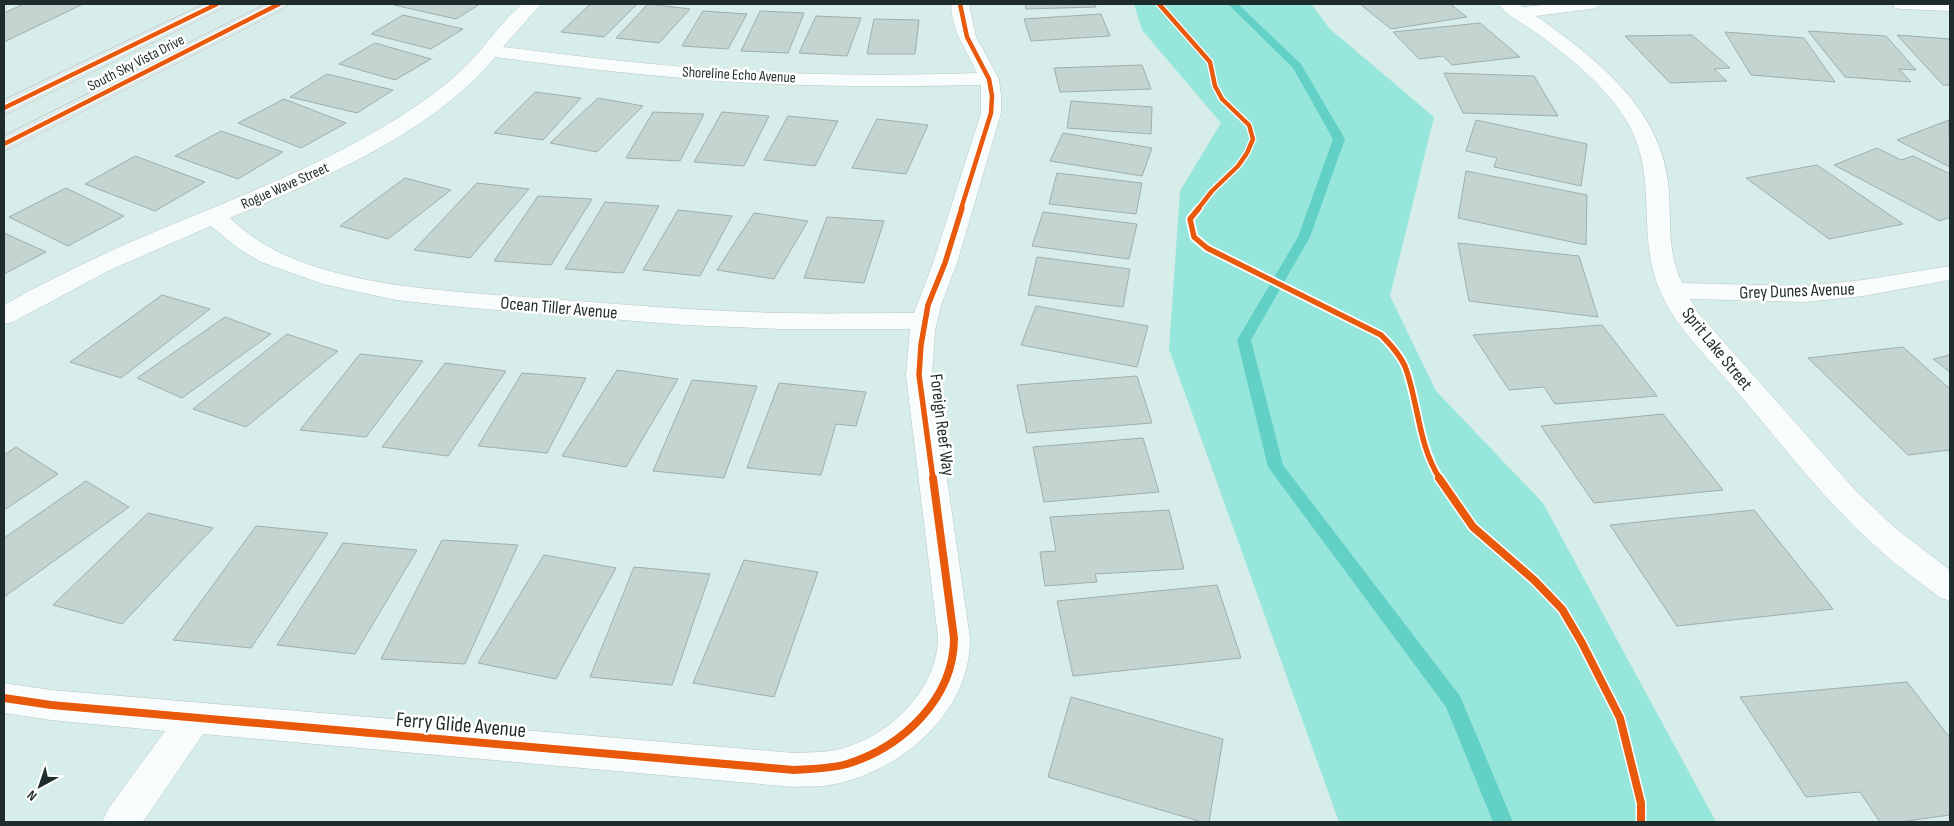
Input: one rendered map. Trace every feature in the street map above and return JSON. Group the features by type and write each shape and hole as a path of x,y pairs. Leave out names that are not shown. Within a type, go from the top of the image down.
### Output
{"main road":[{"name":"South Sky Vista Drive","path":"4,108 217,4"},
{"name":"South Sky Vista Drive","path":"4,144 279,4"}],"street":[{"name":"Rogue Wave Street","path":"4,316 97,267 301,181 379,139 417,115 448,92 490,51 509,25 532,4"},
{"name":"Foreign Reef Way","path":"907,732 928,711 943,687 952,663 954,638 919,375 920,338 923,321 934,286 945,263 992,113 989,79 982,62 971,47 964,32 960,4"},
{"path":"1514,8 1590,4"},
{"path":"1901,4 1950,6"},
{"name":"Sprit Lake Street","path":"1514,8 1576,54 1601,76 1622,100 1638,125 1650,149 1656,174 1660,255 1672,292 1690,320 1711,347 1846,499 1884,536 1950,588"},
{"name":"Shoreline Echo Avenue","path":"490,51 620,67 727,76 863,81 989,79"},
{"name":"Ocean Tiller Avenue","path":"215,217 240,240 268,256 299,269 372,288 424,296 698,318 780,321 923,321"},
{"name":"Grey Dunes Avenue","path":"1672,292 1805,294 1863,288 1950,273"},
{"name":"Ferry Glide Avenue","path":"4,698 51,705 794,770 824,769 855,761 882,749 907,732"},
{"path":"122,822 194,718"}],"shaded area":[{"path":"1134,4 1311,4 1330,29 1434,117 1390,296 1436,391 1543,503 1716,822 1339,822 1169,349 1180,191 1221,123 1142,30"}],"building":[{"path":"24,4 81,5 4,42 4,13"},
{"path":"480,4 456,19 394,5"},
{"path":"590,4 637,4 604,37 561,32"},
{"path":"648,4 690,9 659,43 616,38"},
{"path":"1025,4 1095,4 1096,7 1026,9"},
{"path":"1360,4 1450,4 1467,17 1391,29"},
{"path":"703,11 747,14 728,49 682,46"},
{"path":"760,11 804,13 788,53 741,51"},
{"path":"1101,14 1110,36 1031,41 1024,19"},
{"path":"403,15 463,29 431,49 371,34"},
{"path":"816,16 861,18 847,56 799,53"},
{"path":"874,19 919,20 915,54 867,54"},
{"path":"1480,23 1520,57 1452,65 1443,56 1419,59 1393,32"},
{"path":"1808,31 1886,36 1916,70 1899,69 1911,82 1845,77"},
{"path":"1725,32 1804,38 1835,82 1751,75"},
{"path":"1692,35 1730,68 1714,69 1727,81 1670,83 1625,36"},
{"path":"1897,35 1950,39 1950,85 1943,85"},
{"path":"375,43 431,59 395,80 339,64"},
{"path":"1142,65 1151,89 1060,92 1054,68"},
{"path":"1444,73 1534,76 1558,116 1463,113"},
{"path":"327,74 393,90 357,113 290,97"},
{"path":"535,92 581,98 543,140 494,133"},
{"path":"598,98 643,106 597,152 550,143"},
{"path":"284,99 346,123 301,148 238,123"},
{"path":"1071,101 1152,107 1151,134 1067,128"},
{"path":"653,112 704,114 680,161 626,158"},
{"path":"722,112 769,116 744,166 694,162"},
{"path":"788,116 838,121 815,166 764,160"},
{"path":"877,119 928,125 906,174 852,168"},
{"path":"1476,120 1587,144 1581,186 1494,167 1497,158 1466,151"},
{"path":"1949,120 1950,167 1897,140"},
{"path":"221,131 283,152 238,179 175,156"},
{"path":"1063,133 1152,148 1142,176 1050,161"},
{"path":"1877,148 1901,160 1913,156 1950,174 1950,217 1940,221 1834,165"},
{"path":"135,156 205,182 155,211 85,184"},
{"path":"1817,165 1903,224 1829,239 1746,178"},
{"path":"1466,171 1587,195 1586,245 1458,218"},
{"path":"1057,173 1142,183 1136,214 1049,204"},
{"path":"405,178 451,190 388,239 340,226"},
{"path":"477,183 529,189 470,258 414,250"},
{"path":"66,188 124,216 68,246 9,217"},
{"path":"538,196 592,199 551,265 494,261"},
{"path":"605,202 659,206 623,273 565,269"},
{"path":"678,210 732,216 700,276 643,270"},
{"path":"1043,212 1137,224 1129,259 1032,246"},
{"path":"754,213 808,221 774,279 717,270"},
{"path":"827,217 884,221 864,283 804,278"},
{"path":"4,233 46,252 4,274"},
{"path":"1458,243 1579,256 1598,317 1469,301"},
{"path":"1037,257 1130,269 1123,307 1028,295"},
{"path":"162,295 210,309 121,378 70,362"},
{"path":"1036,306 1148,326 1137,367 1021,345"},
{"path":"225,317 271,334 182,398 137,378"},
{"path":"1602,325 1657,396 1555,404 1544,387 1509,390 1473,335"},
{"path":"287,334 338,351 246,427 193,409"},
{"path":"1903,347 1950,389 1950,450 1908,455 1808,358"},
{"path":"360,354 423,361 366,437 300,430"},
{"path":"1950,355 1950,372 1933,359"},
{"path":"445,363 506,371 448,456 382,447"},
{"path":"617,370 678,379 626,467 562,456"},
{"path":"522,373 586,378 547,453 478,446"},
{"path":"1137,376 1152,423 1027,433 1017,385"},
{"path":"692,380 757,386 724,478 653,471"},
{"path":"779,383 866,392 856,426 836,424 821,475 747,468"},
{"path":"1663,414 1723,490 1594,503 1541,426"},
{"path":"1143,438 1159,492 1044,502 1033,447"},
{"path":"16,447 58,474 4,510 4,455"},
{"path":"86,481 129,507 4,597 4,538"},
{"path":"1169,510 1184,569 1095,574 1097,582 1045,586 1040,552 1056,551 1050,517"},
{"path":"1754,510 1833,609 1677,626 1610,525"},
{"path":"148,513 213,528 122,624 53,605"},
{"path":"256,526 328,533 251,648 173,640"},
{"path":"442,540 518,545 465,664 381,659"},
{"path":"343,543 417,550 355,654 277,645"},
{"path":"544,555 616,568 556,679 478,663"},
{"path":"744,560 818,572 774,697 693,683"},
{"path":"634,567 710,574 672,685 590,677"},
{"path":"1217,585 1241,658 1073,676 1057,601"},
{"path":"1907,682 1950,738 1950,815 1899,822 1880,822 1860,792 1806,797 1740,697"},
{"path":"1071,697 1223,739 1209,822 1202,822 1048,777"}],"waterway":[{"path":"1233,4 1297,66 1339,139 1304,237 1244,340 1276,467 1453,702 1503,822"}],"cycle path":[{"path":"4,108 217,4"},
{"path":"4,144 279,4"},
{"path":"4,698 51,705 794,770 825,769 846,764 886,747 903,734 933,703 943,684 954,651 954,638 919,375 922,331 928,305 945,263 991,113 992,96 989,79 967,37 962,21 960,4"},
{"path":"1159,4 1210,62 1215,86 1222,99 1249,125 1253,139 1247,153 1238,166 1212,191 1190,219 1194,237 1207,248 1381,335 1394,348 1407,371 1423,443 1434,469 1452,498 1473,527 1534,580 1562,609 1582,643 1620,718 1641,803 1641,822"}]}
